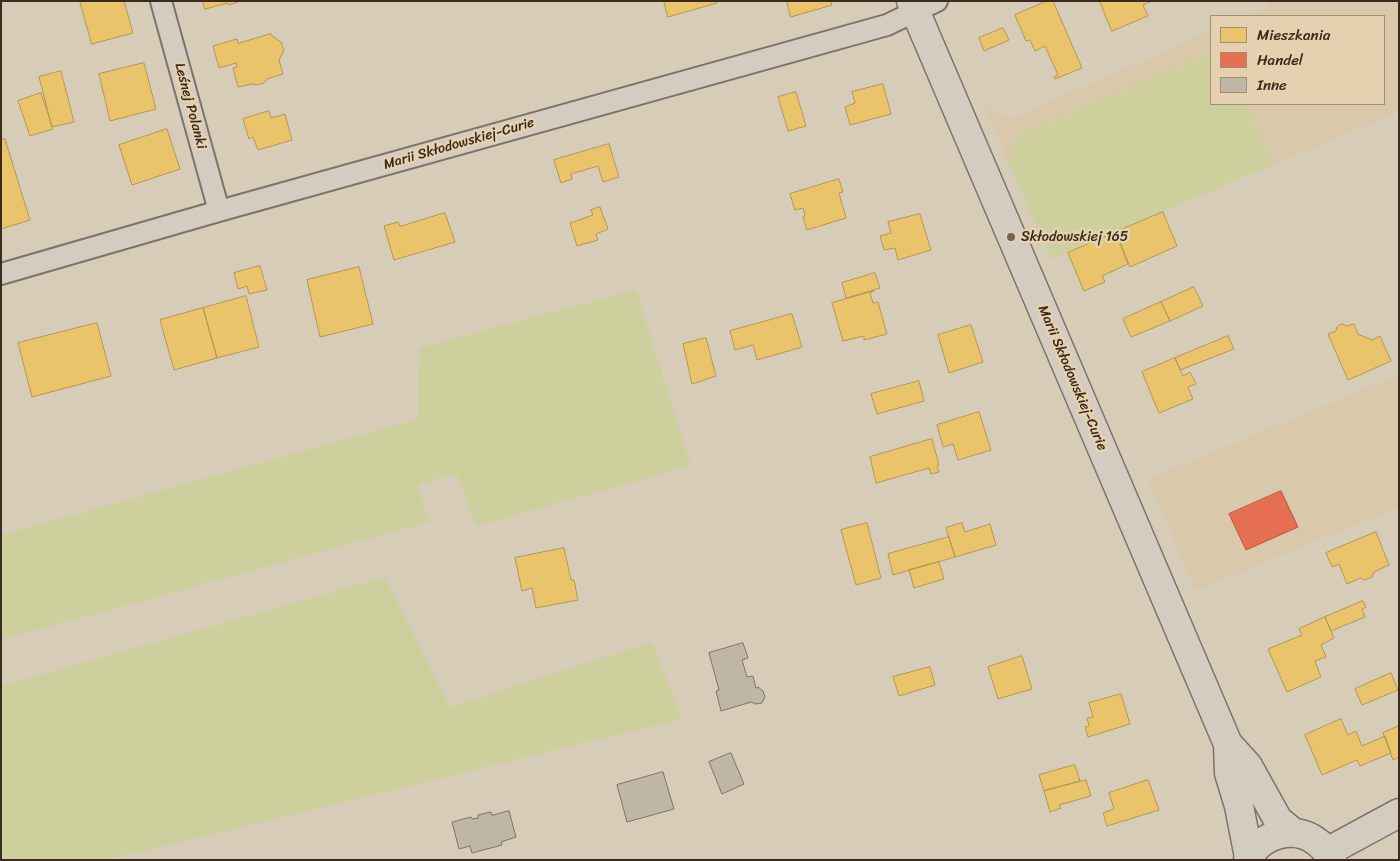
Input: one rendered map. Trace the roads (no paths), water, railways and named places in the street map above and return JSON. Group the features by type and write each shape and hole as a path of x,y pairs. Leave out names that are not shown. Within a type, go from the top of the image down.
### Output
{"street":[{"name":"Leśnej Polanki","path":"161,1 219,211"},
{"name":"Marii Skłodowskiej-Curie","path":"1,274 219,211 887,25 921,5 1228,744 1248,766 1278,820 1294,833"},
{"name":"Marii Skłodowskiej-Curie","path":"1228,744 1229,773 1239,806 1249,858"},
{"path":"1249,858 1257,846 1268,838 1294,833 1317,841 1330,856 1399,813"}],"place":[{"name":"Skłodowskiej 165","path":"1011,237"}]}
